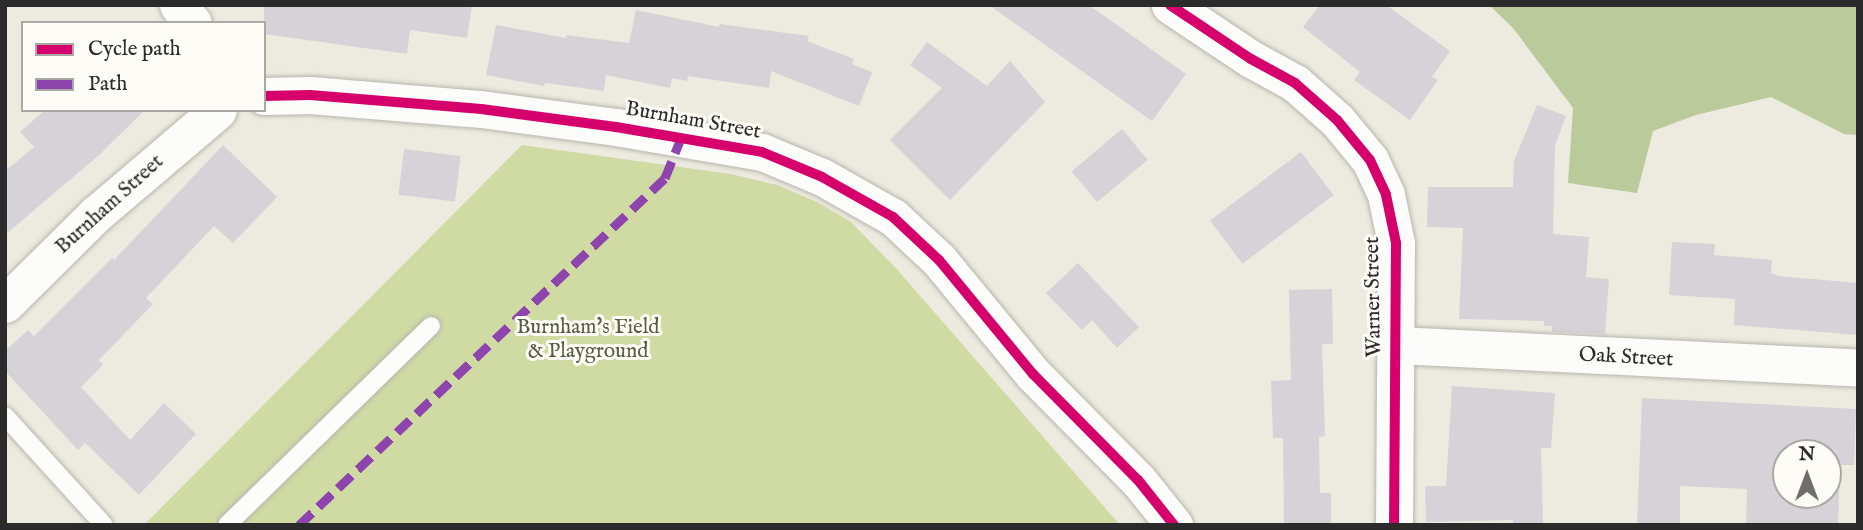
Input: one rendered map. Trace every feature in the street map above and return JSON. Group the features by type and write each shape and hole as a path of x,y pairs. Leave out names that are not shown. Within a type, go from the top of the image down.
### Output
{"street":[{"path":"178,5 191,21"},
{"name":"Warner Street","path":"1170,5 1251,59 1295,83 1337,120 1370,160 1386,195 1396,243 1394,525"},
{"name":"Burnham Street","path":"266,96 310,95 481,109 615,127 762,152 822,177 893,216 939,260 1033,374 1138,480 1174,525"},
{"name":"Burnham Street","path":"5,304 96,214 216,112"},
{"name":"Oak Street","path":"1395,345 1858,368"}],"lane":[{"path":"227,525 431,327"},
{"path":"5,416 104,525"}],"green space":[{"path":"1489,5 1858,5 1858,135 1844,134 1771,97 1696,115 1653,131 1637,193 1568,183 1573,108 1513,28"},
{"name":"Burnham's Field & Playground","path":"522,145 731,174 777,185 817,202 851,222 894,266 1120,525 144,525"}],"building":[{"path":"264,5 472,5 467,38 410,30 407,54 266,34"},
{"path":"989,5 1089,5 1186,74 1152,121"},
{"path":"1320,5 1386,5 1450,51 1432,77 1438,80 1410,120 1354,80 1360,72 1303,27"},
{"path":"636,10 719,27 720,24 809,36 807,41 854,59 852,64 872,72 859,106 771,71 769,88 688,76 687,81 672,78 670,88 606,75 604,91 545,83 544,86 486,75 496,25 566,38 566,35 629,43"},
{"path":"927,42 987,86 1010,61 1045,102 950,200 890,140 942,88 910,65"},
{"path":"1537,105 1566,116 1555,146 1553,234 1589,237 1586,277 1609,279 1605,334 1552,332 1552,326 1544,326 1544,321 1459,319 1463,228 1427,227 1428,187 1513,187 1514,161"},
{"path":"43,112 143,112 99,155 5,235 5,171 34,147 20,132"},
{"path":"1122,129 1148,160 1097,202 1071,171"},
{"path":"223,145 277,197 233,243 214,226 146,298 153,304 99,360 103,365 81,387 130,440 164,403 196,434 139,495 85,443 78,450 5,371 5,351 28,330 34,336 112,258 114,260"},
{"path":"404,149 461,156 455,202 398,195"},
{"path":"1301,152 1333,195 1242,264 1210,221"},
{"path":"1672,242 1715,244 1714,255 1772,260 1771,273 1778,276 1858,283 1858,335 1734,325 1735,299 1669,295"},
{"path":"1078,263 1139,327 1117,348 1092,320 1082,330 1046,293"},
{"path":"1332,289 1333,344 1322,344 1325,436 1319,437 1320,493 1331,493 1331,525 1284,525 1283,438 1273,438 1271,381 1291,380 1289,290"},
{"path":"1452,386 1555,393 1551,448 1541,448 1543,523 1513,524 1513,520 1426,522 1425,486 1446,486"},
{"path":"1642,398 1856,409 1854,465 1842,465 1842,439 1772,439 1772,509 1839,509 1838,525 1746,525 1747,489 1680,486 1680,525 1637,525"}],"marked path":[{"path":"299,525 665,178 681,138"}],"cycle path":[{"path":"1170,5 1251,59 1295,83 1337,120 1370,160 1386,195 1396,243 1394,525"},
{"path":"266,96 310,95 481,109 616,127 762,152 822,177 893,217 939,260 1033,374 1138,480 1174,525"}]}
